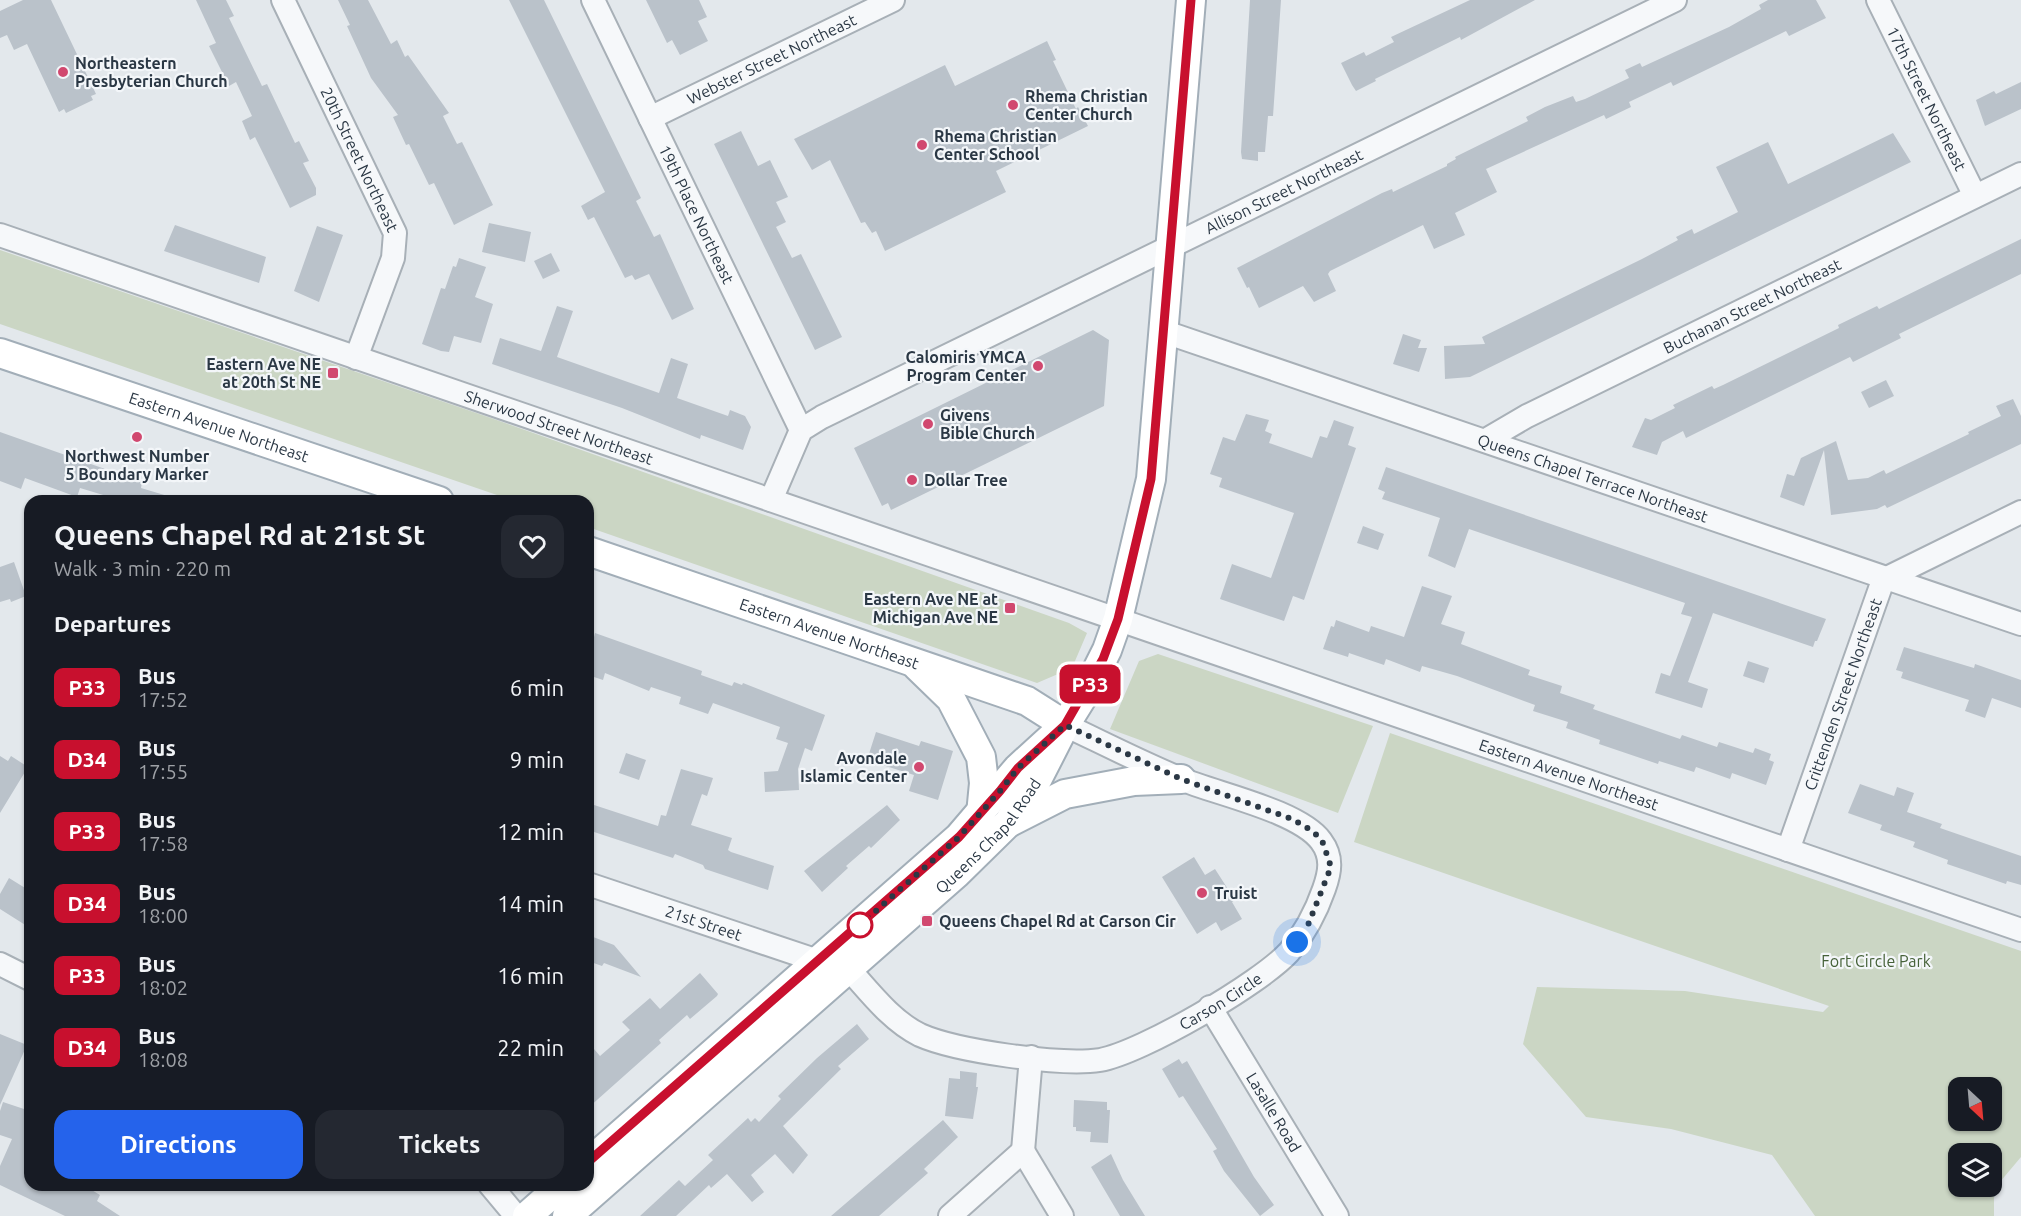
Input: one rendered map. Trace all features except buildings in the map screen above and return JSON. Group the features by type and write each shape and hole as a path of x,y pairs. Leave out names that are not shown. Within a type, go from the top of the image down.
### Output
{"main road":[{"path":"1065,725 1103,659 1118,619 1151,479 1191,0"},
{"name":"Eastern Avenue Northeast","path":"0,353 421,495"},
{"name":"Eastern Avenue Northeast","path":"594,553 1027,701 1065,725"},
{"path":"911,661 951,699 981,757 984,783 981,814"},
{"name":"Queens Chapel Road","path":"594,1157 819,961 981,814 1018,768 1065,725"},
{"name":"Queens Chapel Road","path":"567,1216 847,967 956,874 1008,822 1038,778 1065,725"},
{"path":"1008,822 1065,794 1134,781 1181,779"},
{"path":"527,1216 555,1191"}],"street":[{"name":"20th Street Northeast","path":"283,0 395,233 393,258 356,358"},
{"name":"19th Place Northeast","path":"593,0 801,430"},
{"name":"Webster Street Northeast","path":"650,118 893,0"},
{"name":"Allison Street Northeast","path":"801,430 822,417 1171,245 1675,0"},
{"name":"17th Street Northeast","path":"1878,0 1975,196"},
{"name":"Buchanan Street Northeast","path":"1486,440 1527,416 2021,174"},
{"name":"Sherwood Street Northeast","path":"0,235 1118,619"},
{"name":"Queens Chapel Terrace Northeast","path":"1165,332 2021,624"},
{"path":"771,500 801,430"},
{"name":"Crittenden Street Northeast","path":"1788,850 1880,589 1887,578 2021,512"},
{"name":"Eastern Avenue Northeast","path":"1118,619 2021,930"},
{"name":"Carson Circle","path":"847,967 885,1007 918,1034 952,1046 1077,1062 1120,1055 1141,1047 1264,974 1287,954 1306,930 1331,867 1323,843 1314,832 1292,819 1181,779 1065,725"},
{"name":"21st Street","path":"594,886 819,961"},
{"path":"0,964 24,976"},
{"name":"Lasalle Road","path":"1210,1007 1336,1216"},
{"path":"1031,1057 1023,1151 1062,1216"},
{"path":"950,1216 1023,1151"},
{"path":"495,1191 516,1216"}],"green space":[{"path":"0,250 491,418 1069,623 1087,633 1072,668 1037,683 594,529 594,495 497,495 0,324"},
{"path":"1158,654 1373,726 1338,813 1110,729 1139,661"},
{"name":"Fort Circle Park","path":"1390,733 2021,951 2021,1157 2002,1180 2002,1143 1948,1143 1948,1197 1994,1197 1994,1216 1815,1216 1772,1155 1671,1129 1586,1117 1523,1044 1537,987 1685,991 1823,1012 1829,1006 1354,842"}],"bus line":[{"name":"P33","path":"594,1157 959,837 1018,768 1065,725 1088,688 1107,650 1118,619 1142,526 1151,479 1191,0"}],"place":[{"name":"Northeastern Presbyterian Church","path":"63,72"},
{"name":"Rhema Christian Center Church","path":"1013,105"},
{"name":"Rhema Christian Center School","path":"922,145"},
{"name":"Calomiris YMCA Program Center","path":"1038,366"},
{"name":"Eastern Ave NE at 20th St NE","path":"333,373"},
{"name":"Givens Bible Church","path":"928,424"},
{"name":"Northwest Number 5 Boundary Marker","path":"137,437"},
{"name":"Dollar Tree","path":"912,480"},
{"name":"Eastern Ave NE at Michigan Ave NE","path":"1010,608"},
{"name":"Avondale Islamic Center","path":"919,767"},
{"name":"Truist","path":"1202,893"},
{"name":"Queens Chapel Rd at Carson Cir","path":"927,921"}],"route":[{"path":"860,925 959,837 1018,768 1065,725 1181,779 1292,819 1314,832 1323,843 1331,867 1306,930 1297,942"}]}
